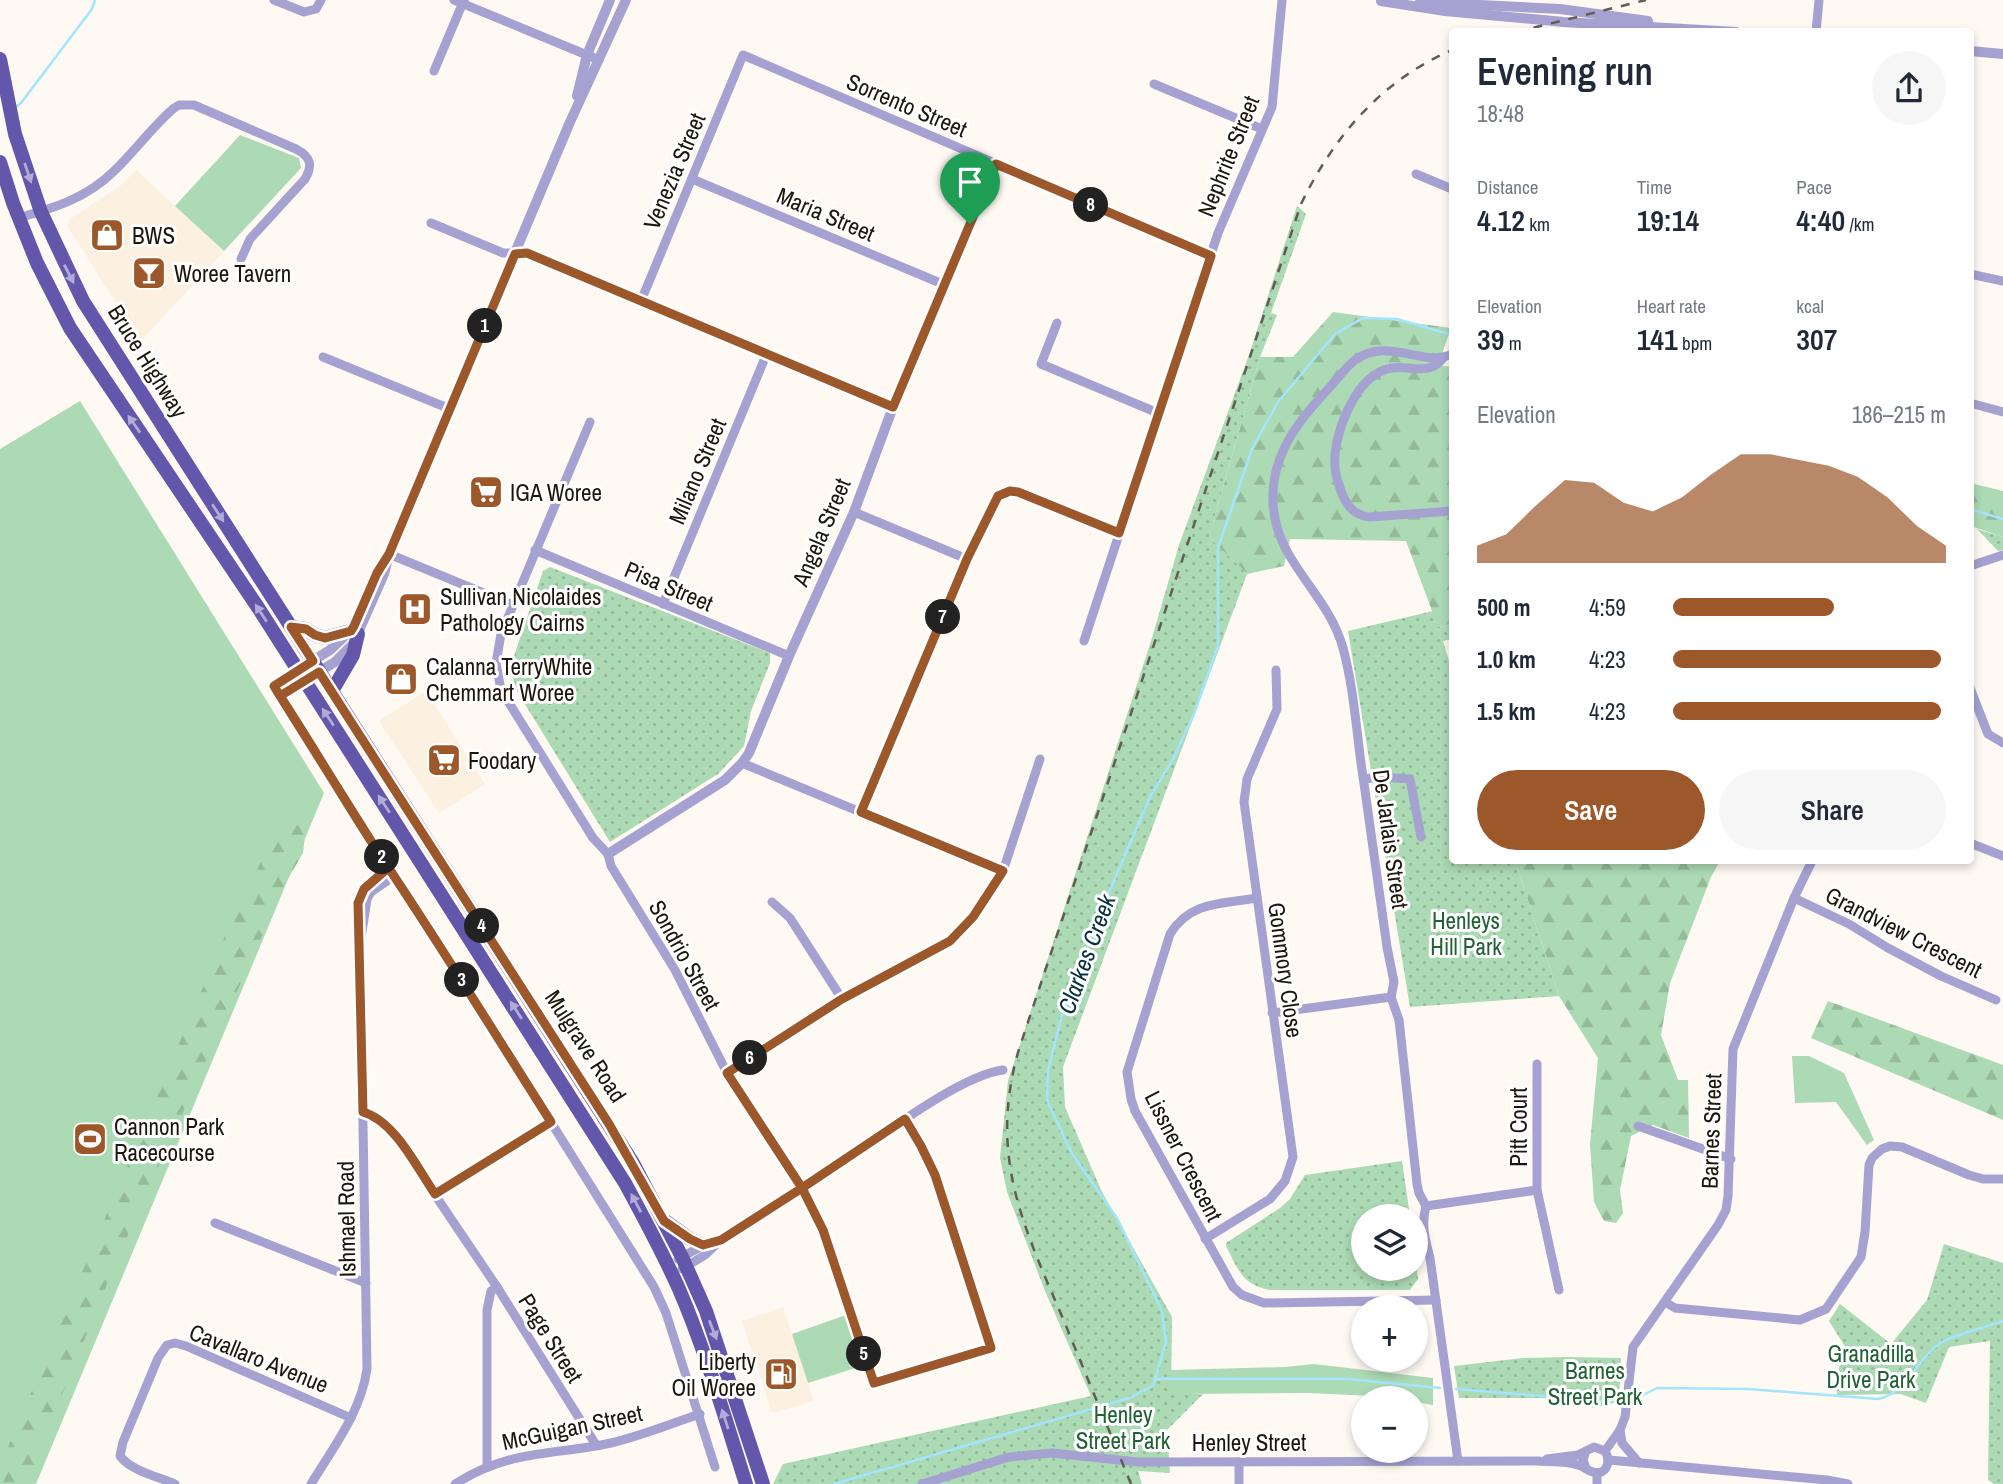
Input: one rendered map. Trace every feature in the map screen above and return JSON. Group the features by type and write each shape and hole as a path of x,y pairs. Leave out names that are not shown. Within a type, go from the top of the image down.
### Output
{"main road":[{"name":"Bruce Highway","path":"0,59 15,134 41,212 83,301 316,666"},
{"name":"Bruce Highway","path":"0,162 19,218 46,283 70,328 301,675"},
{"path":"291,627 306,629 325,638 354,632 353,654 332,691"},
{"name":"Mulgrave Road","path":"316,666 609,1124 664,1221 685,1262 720,1349 763,1484"},
{"name":"Mulgrave Road","path":"301,675 620,1174 669,1269 708,1366 746,1484"},
{"path":"664,1221 703,1245"}],"street":[{"path":"274,0 304,12 316,9 321,0"},
{"path":"570,122 587,55 610,0"},
{"path":"626,0 570,122 354,632 316,666 274,686 388,868 429,927 654,1287 700,1414 715,1467"},
{"name":"Nephrite Street","path":"1084,642 1211,256 1272,107 1283,0"},
{"path":"1375,0 1542,7 1588,23 1683,28"},
{"path":"1816,28 1819,0"},
{"path":"434,71 460,1 599,60"},
{"path":"1974,51 2003,54"},
{"name":"Sorrento Street","path":"743,55 1211,256"},
{"name":"Venezia Street","path":"641,301 743,55"},
{"path":"1154,84 1262,129"},
{"path":"19,218 64,204 89,190 113,173 174,108 180,105 194,106 296,149 307,155 311,163 304,179 250,239 241,259"},
{"name":"Angela Street","path":"608,854 725,780 749,753 854,512 893,407 996,164"},
{"path":"1416,174 1449,188"},
{"name":"Maria Street","path":"692,179 945,285"},
{"path":"431,223 503,253 527,253 893,407"},
{"path":"1974,275 2003,281"},
{"path":"1057,323 1041,364 1158,414"},
{"name":"De Jarlais Street","path":"1425,1204 1417,1184 1399,1020 1391,997 1394,982 1385,936 1353,698 1343,648 1324,603 1284,547 1274,515 1275,475 1286,442 1301,417 1358,358 1369,353 1392,350 1448,355"},
{"name":"Milano Street","path":"663,604 767,353"},
{"path":"1448,355 1429,370 1394,367 1369,379 1343,422 1334,466 1345,502 1357,514 1369,517 1449,512"},
{"path":"323,357 450,409"},
{"path":"1974,404 2003,412"},
{"name":"Sondrio Street","path":"590,422 501,634 497,672 502,690 593,838 608,854 611,866 674,970 727,1073 802,1188 823,1230 874,1383 991,1348 935,1175 905,1119"},
{"path":"861,812 993,501 1003,492 1018,492 1119,533"},
{"path":"854,512 967,559"},
{"name":"Pisa Street","path":"535,550 789,656"},
{"path":"389,554 513,605"},
{"path":"1974,565 2003,555"},
{"name":"Gommory Close","path":"1205,1239 1270,1199 1285,1181 1293,1157 1244,803 1247,779 1278,709 1276,670"},
{"path":"280,696 301,675"},
{"path":"1974,698 1988,734 2003,743"},
{"path":"727,1073 842,999 950,941 973,917 1003,871 1040,759"},
{"path":"742,763 1003,871"},
{"path":"1364,779 1410,779 1421,837"},
{"path":"1974,845 2003,856"},
{"name":"Barnes Street","path":"1607,1456 1620,1430 1626,1409 1633,1347 1726,1210 1731,1159 1734,1049 1794,898 1811,864"},
{"name":"Ishmael Road","path":"311,1484 351,1418 362,1392 367,1369 358,916 361,894 388,868"},
{"name":"Ishmael Road","path":"360,940 366,899 371,892 394,876"},
{"name":"Lissner Crescent","path":"1257,898 1195,908 1176,923 1170,934 1127,1072 1130,1099 1135,1111 1233,1287 1252,1300 1264,1303 1436,1300"},
{"name":"Grandview Crescent","path":"1794,898 1849,923 1888,948 1941,976 1996,1000"},
{"path":"772,902 790,918 842,999"},
{"path":"1272,1013 1391,997"},
{"name":"Pitt Court","path":"1537,1064 1537,1190 1559,1290"},
{"path":"669,1269 710,1251 721,1240 905,1119 966,1083 988,1072 1003,1070"},
{"name":"Page Street","path":"363,1112 378,1118 391,1130 496,1287 596,1445"},
{"path":"435,1194 551,1122"},
{"path":"1639,1126 1731,1159"},
{"path":"1665,1302 1675,1308 1800,1320 1826,1309 1861,1257 1868,1165 1882,1149 1890,1146 1902,1147 1969,1175 1983,1179 2003,1179"},
{"name":"Pitt Court","path":"1428,1206 1537,1190"},
{"path":"215,1223 366,1283"},
{"path":"685,1262 703,1245 721,1240"},
{"name":"De Jarlais Street","path":"1428,1253 1458,1461"},
{"name":"Page Street","path":"487,1466 487,1310 488,1298 496,1287"},
{"name":"Cavallaro Avenue","path":"175,1484 132,1466 120,1456 123,1442 158,1357 167,1345 175,1343 186,1346 351,1418"},
{"name":"McGuigan Street","path":"454,1484 487,1466 530,1454 630,1438 700,1414"},
{"path":"1620,1430 1622,1443 1639,1463"},
{"path":"1607,1456 1605,1470 1597,1473 1586,1468 1583,1460 1586,1451 1594,1447 1607,1456 1639,1463 1848,1484"},
{"name":"Henley Street","path":"1539,1461 1578,1455 1586,1451"},
{"name":"Henley Street","path":"922,1484 996,1461 1035,1453 1078,1454 1138,1462 1539,1461 1574,1464 1586,1468"},
{"path":"1239,1462 1239,1484"},
{"path":"1597,1473 1597,1484"}],"shaded area":[{"path":"136,170 224,251 140,342 68,227 70,219 120,186"},
{"path":"426,691 485,784 439,813 379,721"},
{"path":"783,1307 814,1401 772,1413 742,1321"}],"green space":[{"path":"240,135 299,158 301,168 224,251 175,206"},
{"name":"Henley Street Park","path":"1297,206 1306,214 1271,313 1277,315 1260,357 1209,537 1247,574 1063,1067 1065,1107 1102,1192 1172,1317 1171,1393 1203,1394 1167,1430 1170,1473 1138,1471 1142,1484 773,1484 783,1464 1091,1396 1045,1291 1007,1192 1000,1158 1008,1081 1152,638 1179,545 1249,355"},
{"path":"1333,312 1449,328 1438,365 1449,367 1449,625 1438,627 1406,541 1290,539 1284,566 1247,574 1209,537 1260,357 1293,357"},
{"name":"Cannon Park Racecourse","path":"80,401 324,793 36,1484 0,1484 0,449"},
{"path":"1974,484 2003,491 2003,537 1974,527"},
{"path":"1977,529 2003,537 2003,550 1998,551"},
{"path":"550,567 770,653 770,663 751,711 744,746 718,774 610,842 515,688 511,670 543,571"},
{"name":"Henleys Hill Park","path":"1433,611 1438,627 1449,625 1449,640 1443,641 1449,661 1449,864 1516,864 1559,996 1410,1007 1348,631"},
{"path":"287,820 307,820 303,853 286,882 119,1255 36,1458 29,1484 0,1484 0,1466 223,940 267,849"},
{"path":"1516,864 1718,864 1670,983 1661,1035 1678,1080 1688,1080 1689,1138 1653,1125 1631,1136 1620,1190 1623,1213 1616,1223 1604,1221 1594,1202 1590,1144 1598,1058 1559,996"},
{"path":"1828,1001 2003,1065 2003,1120 1811,1038"},
{"path":"1792,1056 1809,1056 1844,1073 1874,1140 1867,1145 1836,1102 1795,1103"},
{"path":"1402,1161 1408,1204 1351,1204 1351,1281 1417,1281 1410,1290 1270,1290 1253,1284 1242,1275 1226,1243 1280,1208 1290,1199 1305,1175"},
{"name":"Granadilla Drive Park","path":"1944,1244 2003,1263 2003,1484 1994,1484 1988,1480 1990,1341 1949,1347 1926,1403 1901,1394 1837,1395 1836,1381 1844,1345 1829,1321 1840,1304 1891,1344 1927,1300"},
{"path":"846,1315 862,1366 808,1383 792,1334"},
{"name":"Barnes Street Park","path":"1523,1358 1621,1358 1619,1401 1596,1408 1542,1398 1459,1398 1454,1366"},
{"path":"1314,1364 1351,1368 1351,1372 1382,1372 1433,1378 1433,1405 1428,1404 1428,1386 1351,1386 1351,1395 1171,1394 1171,1370"}],"waterway":[{"path":"16,107 92,9 95,0"},
{"name":"Clarkes Creek","path":"834,1484 1129,1398 1153,1386 1166,1342 1162,1311 1117,1218 1072,1154 1047,1100 1048,1071 1061,1019 1102,908 1151,795 1172,761 1194,714 1218,646 1218,548 1252,449 1278,402 1335,334 1363,318 1397,319 1449,334"},
{"name":"Clarkes Creek","path":"1974,510 2003,519"},
{"path":"1456,1389 1602,1401 1641,1396 1657,1388 1748,1389 1878,1399 1897,1390 1939,1344 2003,1321"},
{"path":"1156,1379 1347,1379 1440,1388"}],"railway":[{"path":"1532,28 1646,0"},
{"path":"1131,1484 1024,1221 1009,1157 1007,1123 1010,1087 1019,1049 1301,204 1329,155 1363,113 1404,77 1449,51"}],"place":[{"name":"BWS","path":"107,235"},
{"name":"Woree Tavern","path":"149,273"},
{"name":"IGA Woree","path":"486,492"},
{"name":"Sullivan Nicolaides Pathology Cairns","path":"415,609"},
{"name":"Calanna TerryWhite Chemmart Woree","path":"401,679"},
{"name":"Foodary","path":"444,760"},
{"name":"Cannon Park Racecourse","path":"90,1139"},
{"name":"Liberty Oil Woree","path":"781,1374"}],"route":[{"path":"970,224 893,407 527,253 515,254 389,554 377,573 354,626 351,631 325,638 306,629 291,627 313,661 274,686 280,696 388,868 364,889 358,903 363,1112 378,1118 391,1130 435,1194 551,1122 280,696 319,672 609,1124 664,1221 703,1245 721,1240 802,1188 823,1230 874,1383 991,1348 929,1161 905,1119 802,1188 727,1073 842,999 950,941 973,917 1003,871 861,812 993,501 1003,492 1018,492 1119,533 1211,256 996,164 970,224"}]}
